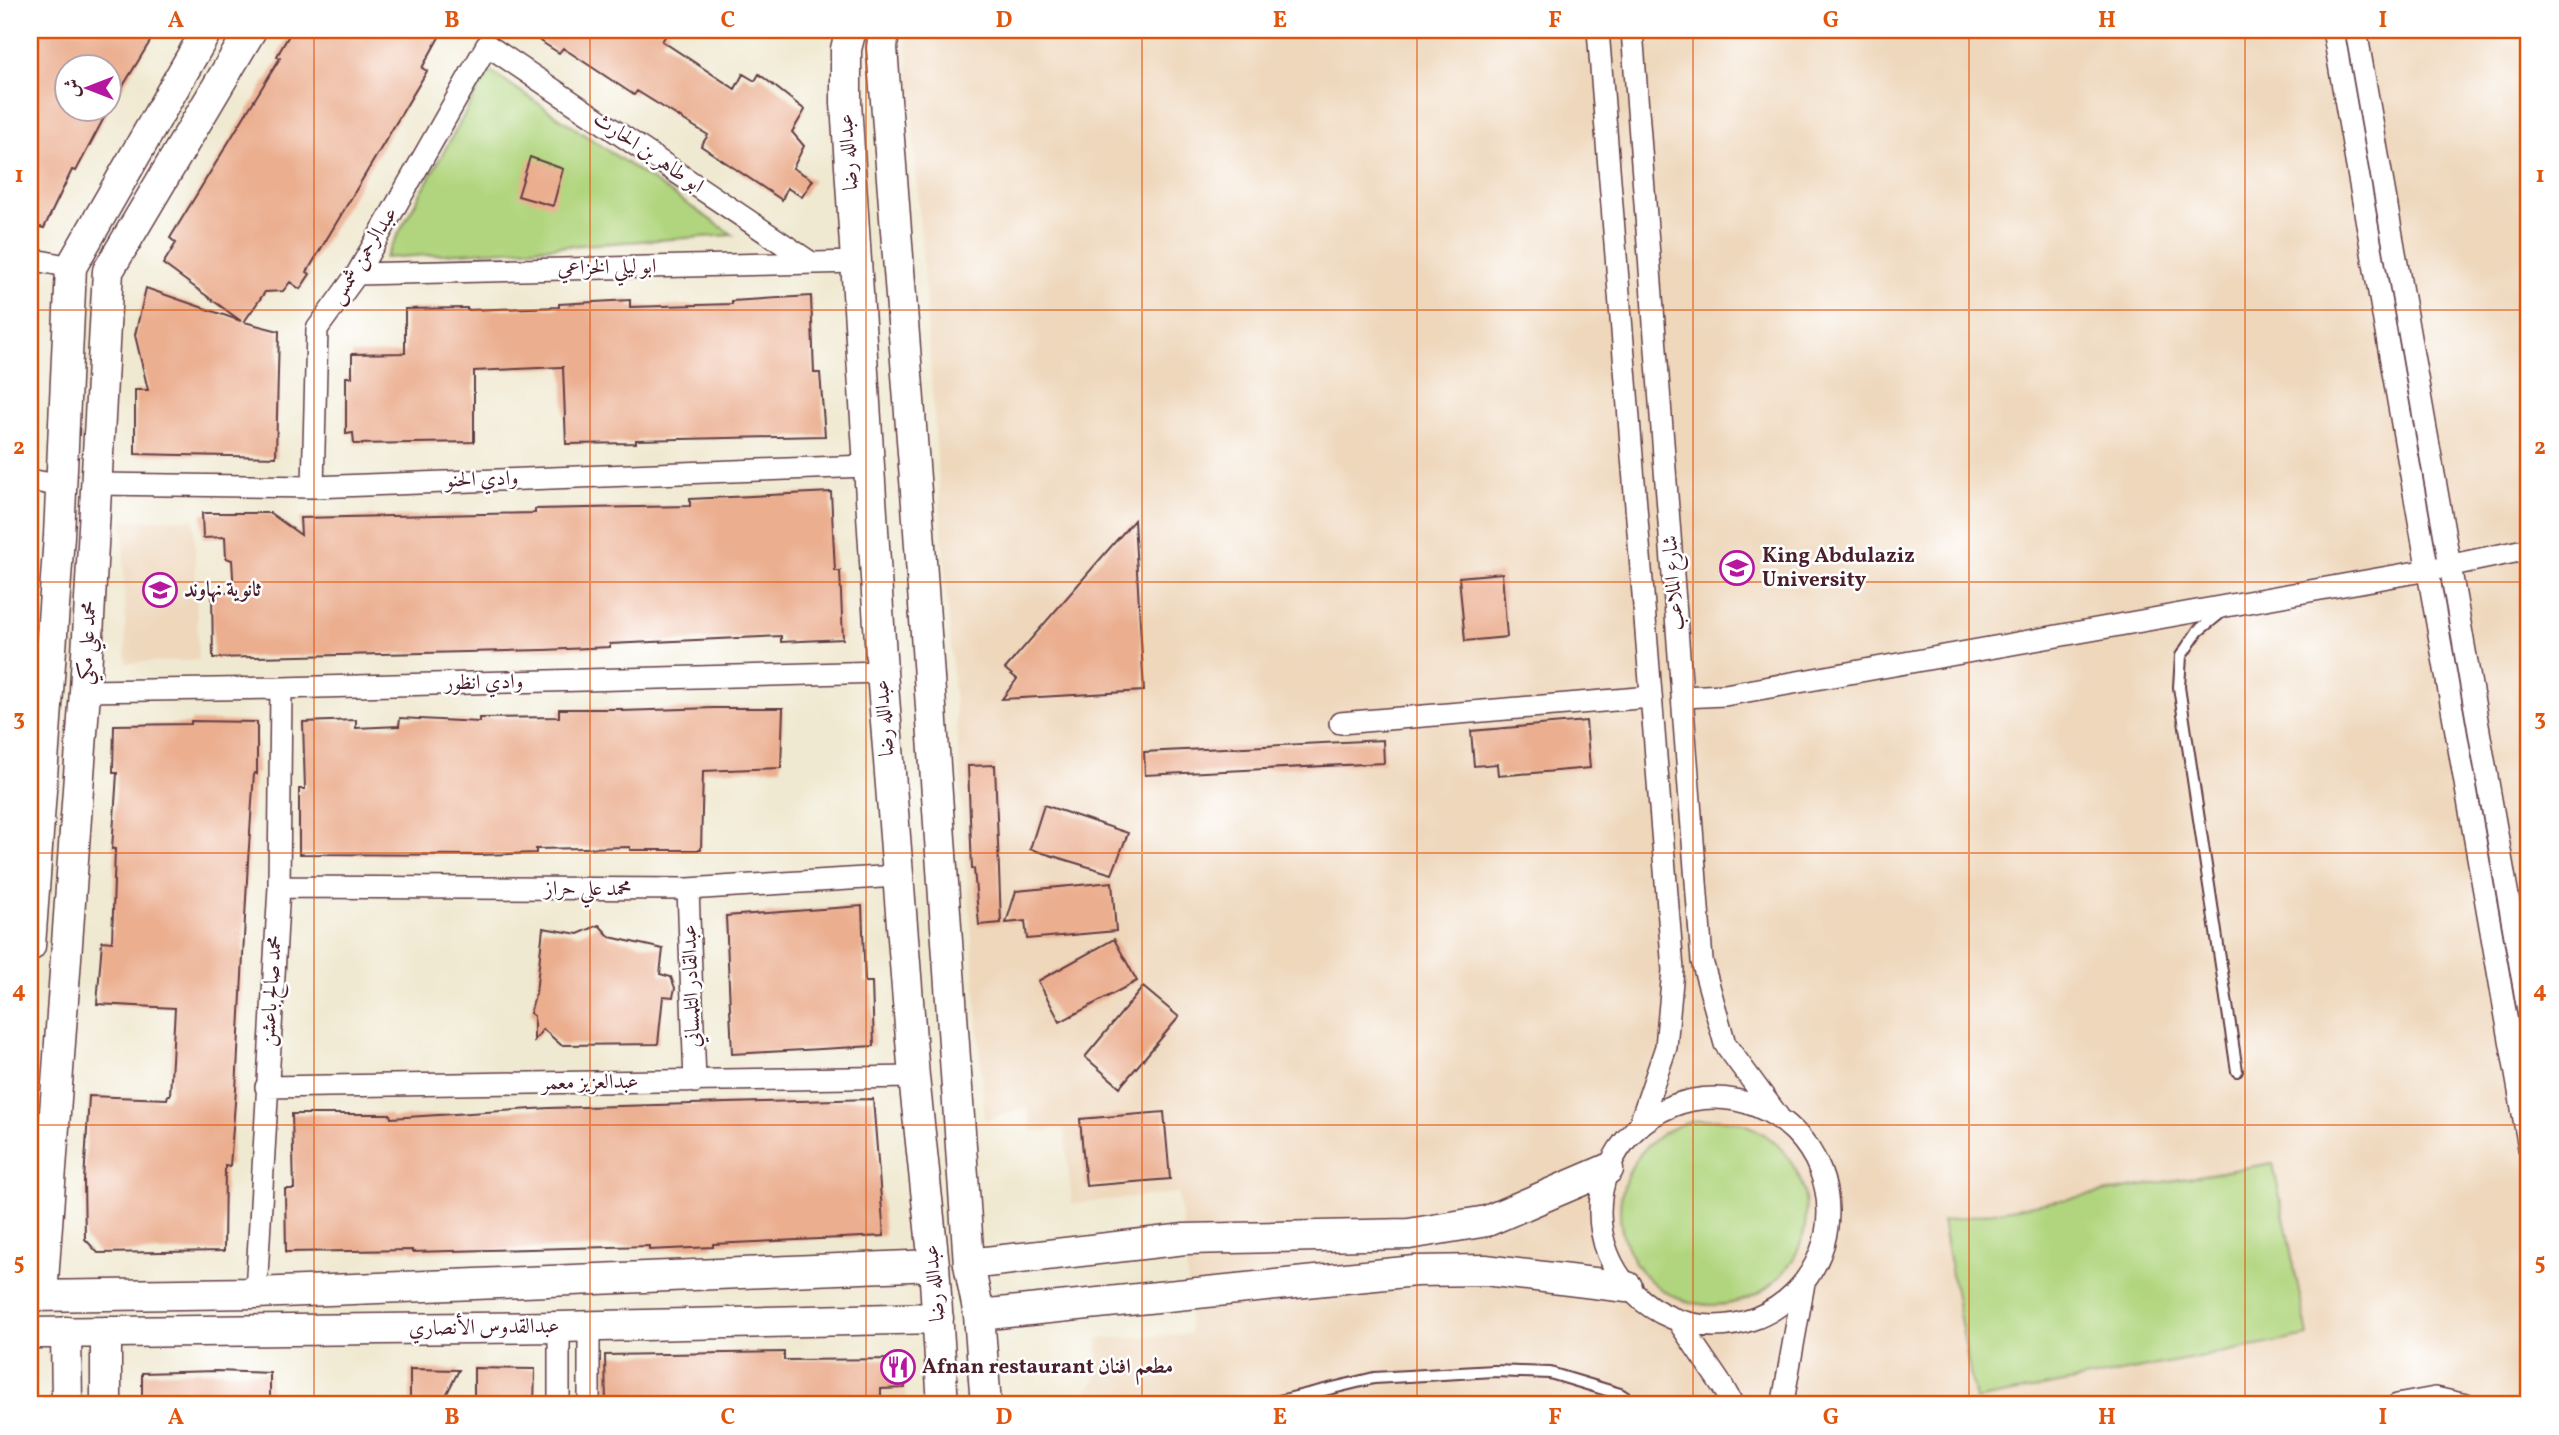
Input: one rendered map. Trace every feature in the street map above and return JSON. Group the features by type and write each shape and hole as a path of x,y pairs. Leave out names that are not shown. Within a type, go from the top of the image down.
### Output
{"street":[{"name":"محمد علي مكي","path":"30,946 59,536 71,267 207,30"},
{"name":"محمد علي مكي","path":"36,1296 85,691 108,271 251,30"},
{"name":"شارع الملاعب","path":"1598,30 1673,970 1666,1047 1639,1126"},
{"name":"شارع الملاعب","path":"1632,30 1702,961 1725,1044 1778,1116"},
{"path":"2333,30 2529,1148"},
{"path":"2356,30 2529,1016"},
{"path":"841,36 883,39"},
{"name":"عبدالله رضا","path":"841,36 867,466 897,876 914,1077 934,1265 943,1405"},
{"name":"عبدالله رضا","path":"883,39 969,1264 979,1315 986,1405"},
{"name":"ابو طاهر بن الحارث","path":"487,44 810,262"},
{"name":"عبدالرحمن شمس","path":"313,487 317,329 357,274 487,44"},
{"path":"30,259 71,267"},
{"name":"ابو ليلي الخزاعي","path":"357,274 856,262"},
{"name":"وادي الحنو","path":"97,484 313,487 867,466"},
{"path":"30,480 61,486"},
{"path":"59,536 93,538"},
{"path":"1682,697 1725,695 2428,570 2529,549"},
{"name":"وادي انظور","path":"85,691 882,673"},
{"name":"محمد صالح باعشن","path":"256,1293 279,887 281,688"},
{"path":"1340,723 1651,697"},
{"name":"محمد علي حراز","path":"279,887 688,889 897,876"},
{"name":"عبدالقادر التلمساني","path":"688,889 695,1082"},
{"name":"عبدالعزيز معمر","path":"266,1087 914,1077"},
{"path":"1707,1097 1744,1101 1778,1116 1805,1142 1823,1175 1827,1200 1829,1213 1823,1250 1804,1283 1779,1307 1747,1322 1713,1327 1678,1321 1650,1307 1627,1287 1611,1260 1601,1231 1601,1199 1608,1169 1621,1146 1639,1126 1670,1106 1707,1097"},
{"path":"969,1264 1185,1239 1409,1234 1488,1221 1608,1169"},
{"name":"عبدالقدوس الأنصاري","path":"36,1296 256,1293 934,1265"},
{"path":"979,1315 1415,1271 1485,1270 1627,1287"},
{"path":"1786,1405 1784,1396 1804,1283"},
{"name":"عبدالقدوس الأنصاري","path":"30,1333 559,1327 938,1318"},
{"path":"1678,1321 1733,1405"},
{"path":"589,1326 589,1405"},
{"path":"559,1327 559,1405"},
{"path":"66,1332 67,1405"},
{"path":"106,1332 106,1405"},
{"path":"2397,1405 2435,1398 2466,1405"}],"lane":[{"path":"2229,606 2199,631 2181,656 2179,687 2237,1071"},
{"path":"1263,1405 1374,1378 1494,1371 1550,1373 1620,1394 1637,1405"}],"shaded area":[{"name":"King Abdulaziz University","path":"906,30 2529,30 2529,1405 1076,1405 1096,1379 1098,1339 1190,1334 1185,1239 1178,1193 1072,1204 1064,1127 1032,1132 1027,1107 985,1120"},
{"name":"ثانوية نهاوند","path":"194,519 198,660 126,663 123,520"},
{"path":"905,1388 906,1405 788,1405 803,1390"}],"green space":[{"path":"489,70 733,235 385,258"},
{"path":"1713,1119 1749,1126 1779,1146 1799,1176 1806,1212 1799,1248 1779,1278 1749,1298 1713,1305 1677,1298 1647,1278 1627,1248 1620,1212 1627,1176 1647,1146 1677,1126"},
{"path":"2273,1163 2308,1336 1975,1400 1942,1221"}],"building":[{"path":"30,30 157,30 122,88 122,52 52,52 52,122 102,122 76,171 72,170 44,228 30,225"},
{"path":"292,30 443,30 422,68 427,71 307,272 310,274 300,289 290,282 283,291 265,292 244,322 279,331 276,457 135,454 135,390 148,390 135,335 146,288 241,321 163,264 176,243 170,238 280,58 277,56"},
{"path":"523,30 670,30 662,41 735,89 743,74 755,81 759,74 805,110 792,132 804,146 793,168 813,180 802,197 787,188 782,200 701,146 708,135 637,91 634,95 563,48 559,53"},
{"path":"530,157 563,169 553,206 518,196"},
{"path":"811,296 814,373 820,373 825,436 566,444 563,367 474,371 474,442 354,444 353,433 346,434 346,377 352,377 352,354 405,353 405,309 559,307 559,304 630,300 630,307 732,304 732,301"},
{"path":"831,492 835,571 840,571 843,639 781,642 781,636 544,650 213,658 212,593 234,593 232,560 226,558 225,537 203,538 202,513 270,513 301,535 300,518 535,513 535,509 690,506 690,499"},
{"path":"1134,520 1144,691 1002,699 1017,679 1005,669"},
{"path":"1502,573 1507,637 1465,641 1459,577"},
{"path":"783,708 781,768 703,771 701,850 630,850 630,847 536,849 536,853 480,855 299,854 299,789 305,789 303,722 356,720 356,728 399,726 400,718 479,722 479,718 559,717 559,709 622,711"},
{"path":"191,721 257,722 257,774 254,773 248,861 236,1090 230,1166 225,1165 224,1251 98,1253 85,1239 84,1181 89,1096 167,1099 170,1095 175,1008 97,1004 102,941 112,942 115,849 112,849 117,773 113,773 114,725 191,724"},
{"path":"1586,721 1590,768 1498,776 1497,764 1474,766 1471,731"},
{"path":"1383,740 1384,763 1145,775 1144,752"},
{"path":"995,765 1001,923 979,925 972,869 968,766"},
{"path":"1044,805 1128,833 1112,874 1030,849"},
{"path":"1112,882 1116,931 1027,939 1025,921 1006,923 1016,891"},
{"path":"862,906 865,982 872,982 874,1046 732,1054 726,916"},
{"path":"599,925 610,937 663,949 660,974 671,977 675,988 673,997 663,996 658,1044 561,1045 543,1029 534,1041 534,1016 530,1013 536,993 543,928 578,934"},
{"path":"1114,939 1137,981 1060,1022 1038,981"},
{"path":"1143,987 1179,1017 1120,1087 1085,1057"},
{"path":"873,1099 884,1236 713,1244 713,1247 649,1250 649,1246 286,1252 285,1189 294,1189 292,1114 390,1114 391,1118 549,1108"},
{"path":"1164,1112 1170,1179 1086,1186 1080,1119"},
{"path":"784,1352 784,1360 904,1359 905,1388 881,1389 881,1405 606,1405 605,1355"},
{"path":"474,1368 535,1369 534,1405 474,1405"},
{"path":"410,1369 459,1370 441,1405 410,1405"},
{"path":"142,1373 270,1373 270,1405 142,1405"}],"place":[{"name":"King Abdulaziz University","path":"1737,568"},
{"name":"ثانوية نهاوند","path":"160,590"},
{"name":"Afnan restaurant مطعم افنان","path":"898,1367"}]}
